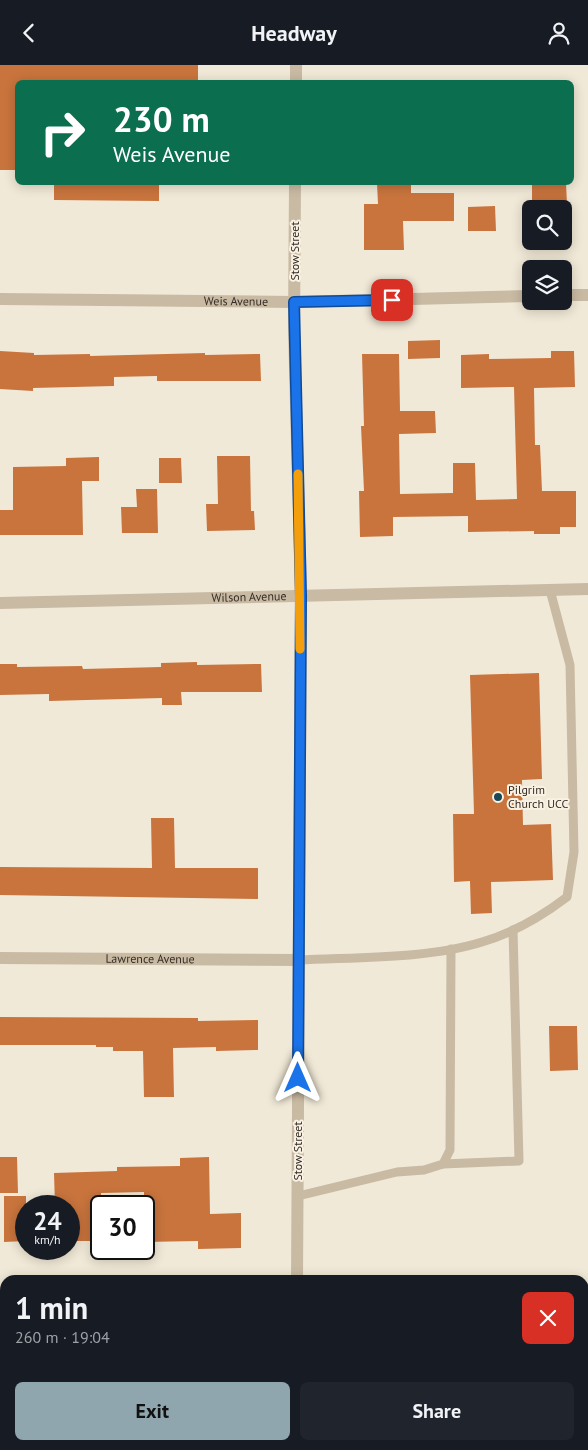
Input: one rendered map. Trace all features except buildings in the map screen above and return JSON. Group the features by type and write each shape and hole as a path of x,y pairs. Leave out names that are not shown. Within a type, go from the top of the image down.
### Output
{"street":[{"path":"296,65 296,80"},
{"name":"Stow Street","path":"295,185 294,302 301,596 298,1275"},
{"path":"572,295 588,295"},
{"name":"Weis Avenue","path":"0,299 294,302 522,296"},
{"name":"Wilson Avenue","path":"0,603 588,589"},
{"name":"Lawrence Avenue","path":"0,958 299,961"}],"lane":[{"path":"299,961 451,949 483,942 513,930 548,911 567,897 574,852 570,665 550,590"},
{"path":"298,1196 397,1172 424,1170 443,1164 519,1161 513,930"},
{"path":"443,1164 450,1151 451,949"}],"slow traffic":[{"path":"298,474 301,596 300,649"}],"place":[{"name":"Pilgrim Church UCC","path":"498,797"}],"route":[{"path":"298,1078 301,596 294,302 392,300"}]}
